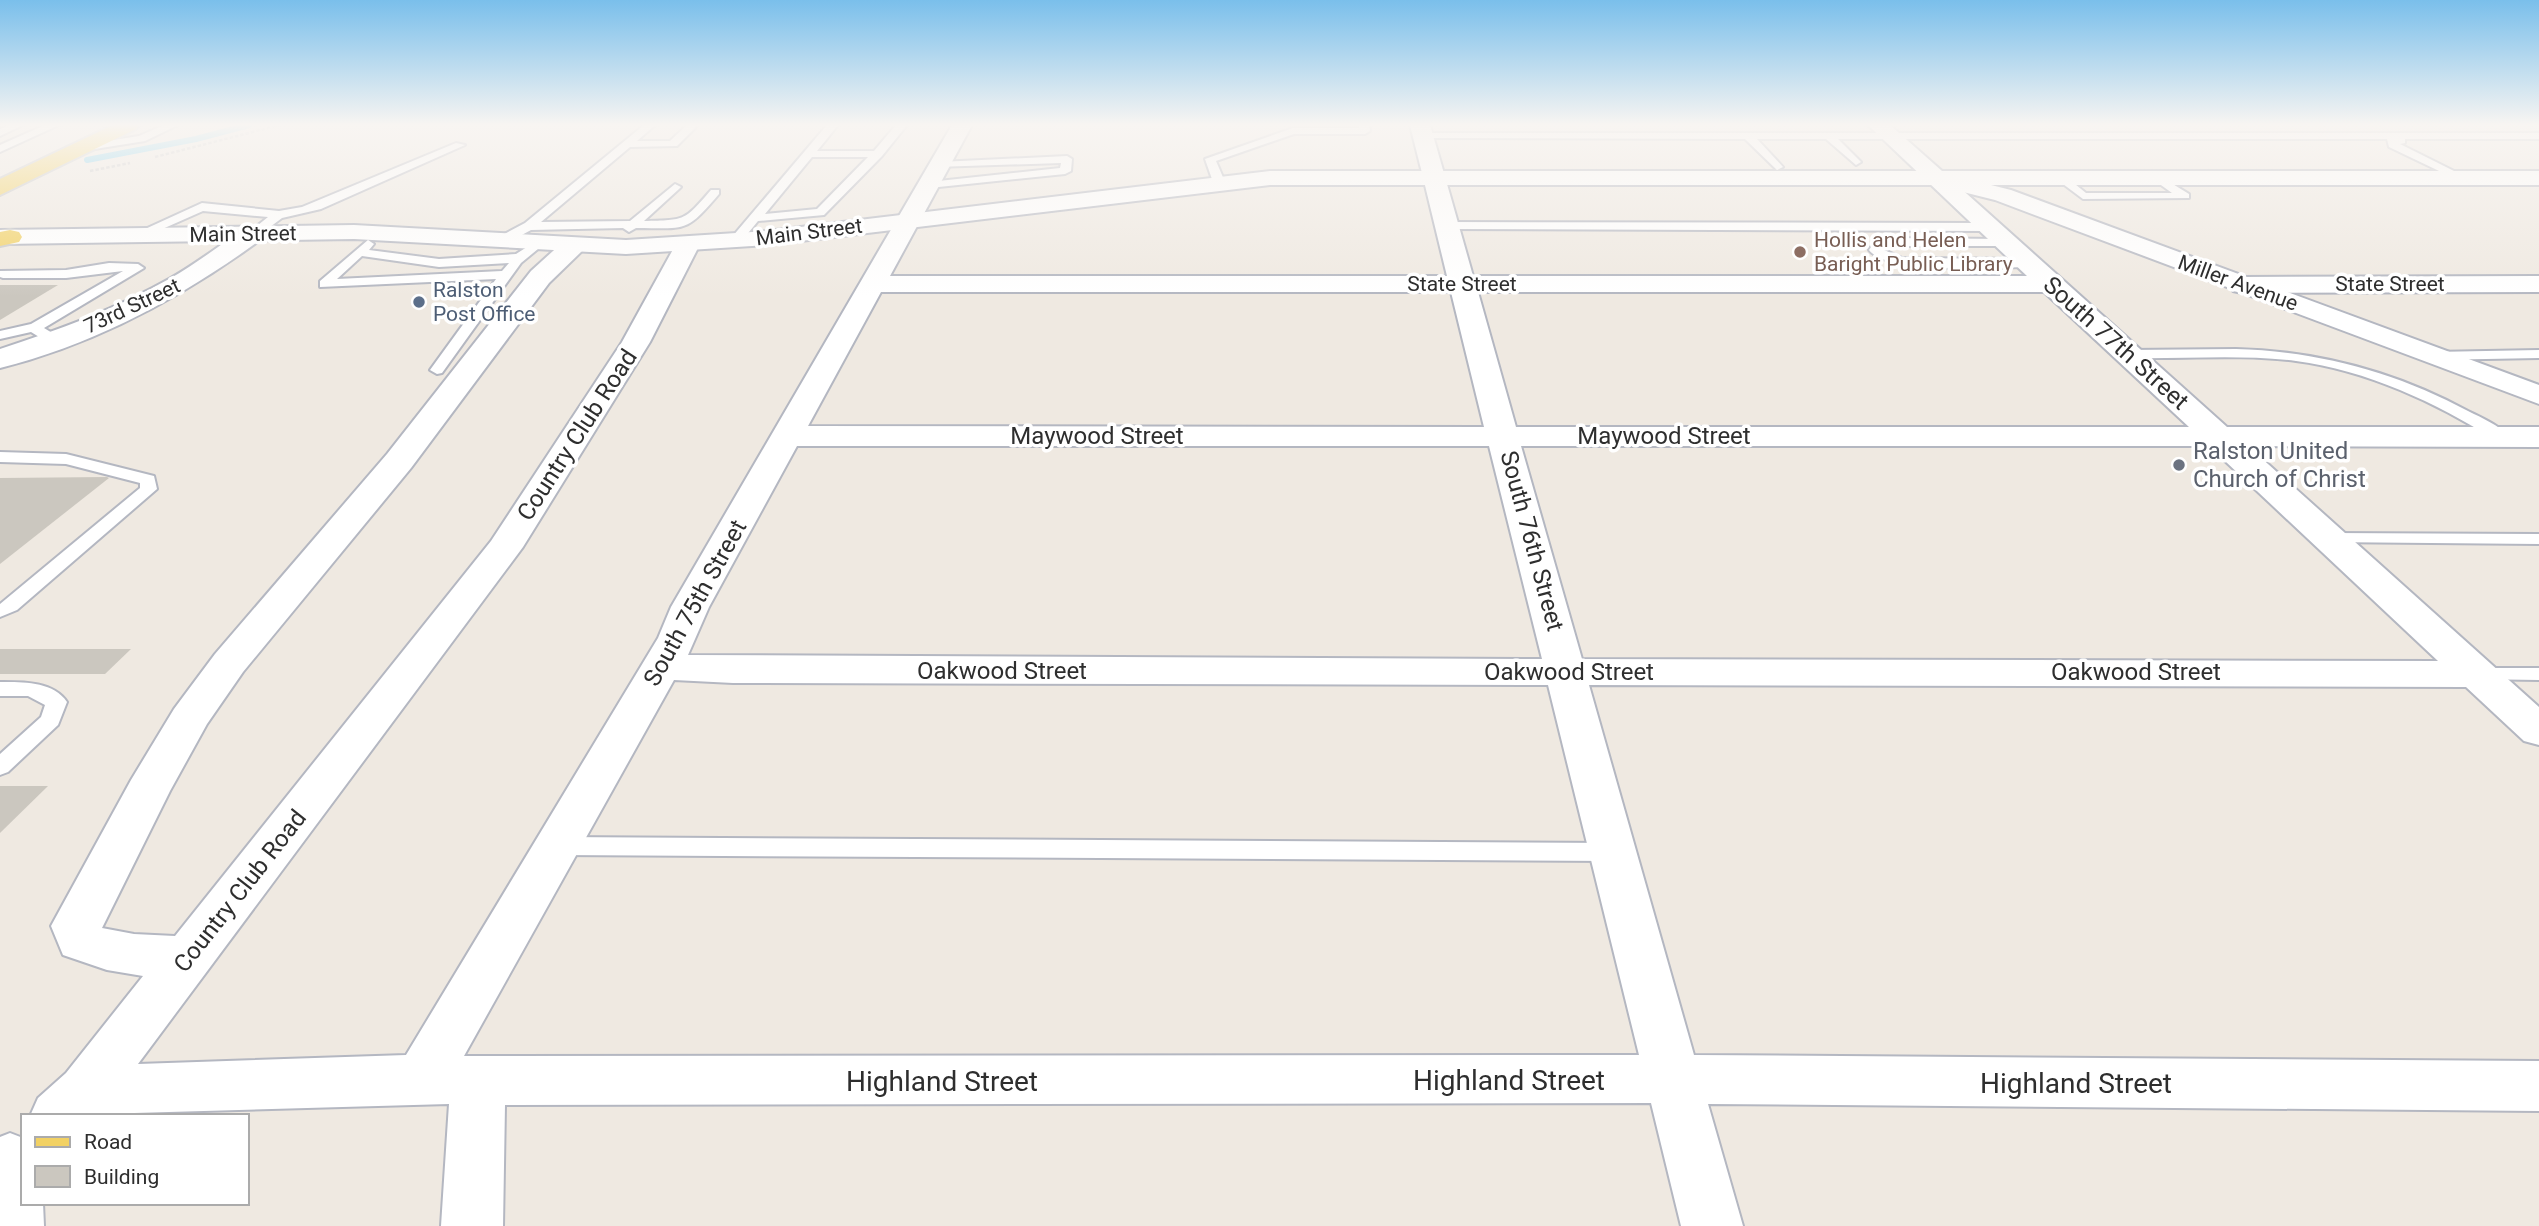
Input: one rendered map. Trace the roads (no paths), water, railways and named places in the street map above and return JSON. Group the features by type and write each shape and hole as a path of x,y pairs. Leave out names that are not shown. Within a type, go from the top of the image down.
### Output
{"street":[{"name":"South 75th Street","path":"422,1079 678,638 690,607 930,182"},
{"name":"Main Street","path":"4,238 380,233 551,244 688,244 1217,182"},
{"name":"South 76th Street","path":"1435,182 1712,1226"},
{"name":"South 77th Street","path":"1940,182 2539,730"},
{"name":"Miller Avenue","path":"1952,182 2003,195 2539,395"},
{"name":"73rd Street","path":"0,359 45,334 126,312 163,294 254,233"},
{"path":"189,957 144,956 99,950 81,941 76,926 146,791 189,719 229,663 399,461 540,276 551,244"},
{"name":"Country Club Road","path":"72,1103 189,957 506,547 636,342 688,244"},
{"name":"State Street","path":"873,284 1463,284 2041,274"},
{"name":"State Street","path":"2242,285 2539,284"},
{"name":"Maywood Street","path":"789,436 2539,436"},
{"name":"Oakwood Street","path":"660,667 733,670 2477,674"},
{"name":"Country Club Road","path":"72,1103 422,1079 479,1082"},
{"name":"Highland Street","path":"479,1082 1675,1079 2539,1086"},
{"path":"472,1226 473,1154 479,1082"},
{"path":"11,1159 16,1189 12,1207 13,1226"}],"lane":[{"path":"138,235 202,207 279,215 317,208 368,182"},
{"path":"437,370 506,275 551,244 598,182"},
{"path":"736,240 785,182"},
{"path":"755,218 820,212 850,182"},
{"path":"2066,182 2083,196 2185,196 2164,182"},
{"path":"551,244 633,225 675,187"},
{"path":"359,252 439,263 551,244 633,225 683,223 692,219 715,192"},
{"path":"254,233 279,215"},
{"path":"1448,226 1998,235"},
{"path":"380,233 326,284 506,275"},
{"path":"1998,235 1889,242 1878,244 1875,250 1881,256 1901,262 2041,274"},
{"path":"0,335 45,334 138,268 109,267 66,274 2,268"},
{"path":"2129,354 2283,355 2314,360 2387,383 2446,406 2501,436"},
{"path":"2433,356 2539,354"},
{"path":"0,457 77,461 148,480 149,489 10,606 0,611"},
{"path":"2329,538 2539,539"},
{"path":"2477,674 2539,674"},
{"path":"0,689 32,689 57,702 50,720 0,767"},
{"path":"557,846 1614,852"}],"place":[{"name":"Hollis and Helen Baright Public Library","path":"1800,252"},
{"name":"Ralston Post Office","path":"419,302"},
{"name":"Ralston United Church of Christ","path":"2179,465"}]}
